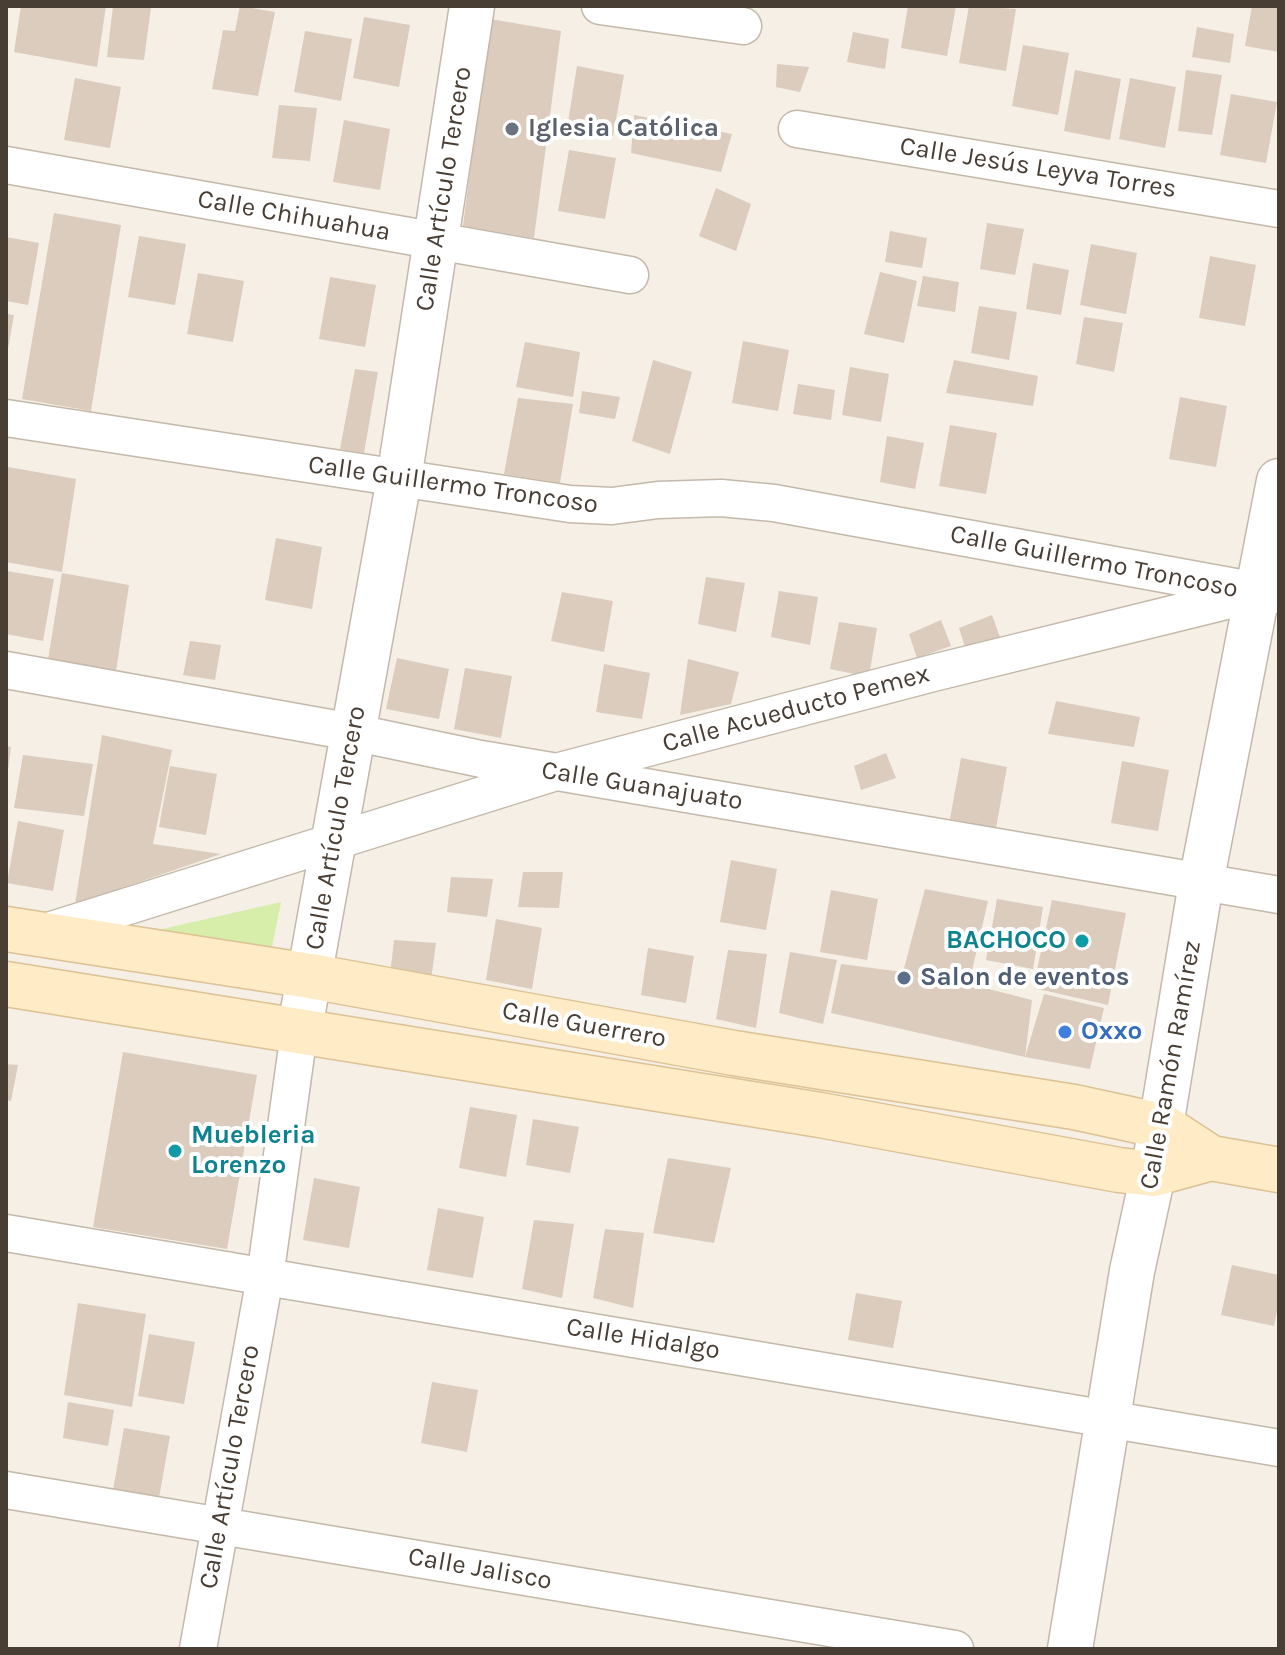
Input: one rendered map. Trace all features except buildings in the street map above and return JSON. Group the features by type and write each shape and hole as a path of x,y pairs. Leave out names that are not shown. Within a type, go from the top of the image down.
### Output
{"main road":[{"name":"Calle Guerrero","path":"24,931 310,976 734,1053 1074,1107 1162,1126"},
{"name":"Calle Guerrero","path":"6,984 820,1115 1153,1174"},
{"path":"1162,1126 1211,1158 1279,1170"},
{"path":"1153,1174 1211,1158"}],"street":[{"name":"Calle Artículo Tercero","path":"198,1649 265,1277 299,1033 399,479 472,6"},
{"path":"600,6 743,26"},
{"name":"Calle Jesús Leyva Torres","path":"797,129 1279,209"},
{"name":"Calle Chihuahua","path":"6,165 630,275"},
{"name":"Calle Guillermo Troncoso","path":"6,418 399,479 598,506 721,498 774,503 1272,592"},
{"name":"Calle Ramón Ramírez","path":"1070,1649 1132,1271 1162,1126 1201,883 1272,592 1279,481"},
{"name":"Calle Acueducto Pemex","path":"24,931 334,843 556,772 948,670 1272,592"},
{"name":"Calle Guanajuato","path":"6,670 352,732 481,759 1279,895"},
{"name":"Calle Hidalgo","path":"6,1233 1279,1448"},
{"name":"Calle Jalisco","path":"6,1490 955,1649"}],"green space":[{"path":"281,902 270,957 136,935"}],"place":[{"name":"Iglesia Católica","path":"512,129"},
{"name":"BACHOCO","path":"1082,941"},
{"name":"Salon de eventos","path":"904,978"},
{"name":"Oxxo","path":"1065,1032"},
{"name":"Muebleria Lorenzo","path":"175,1151"}]}
